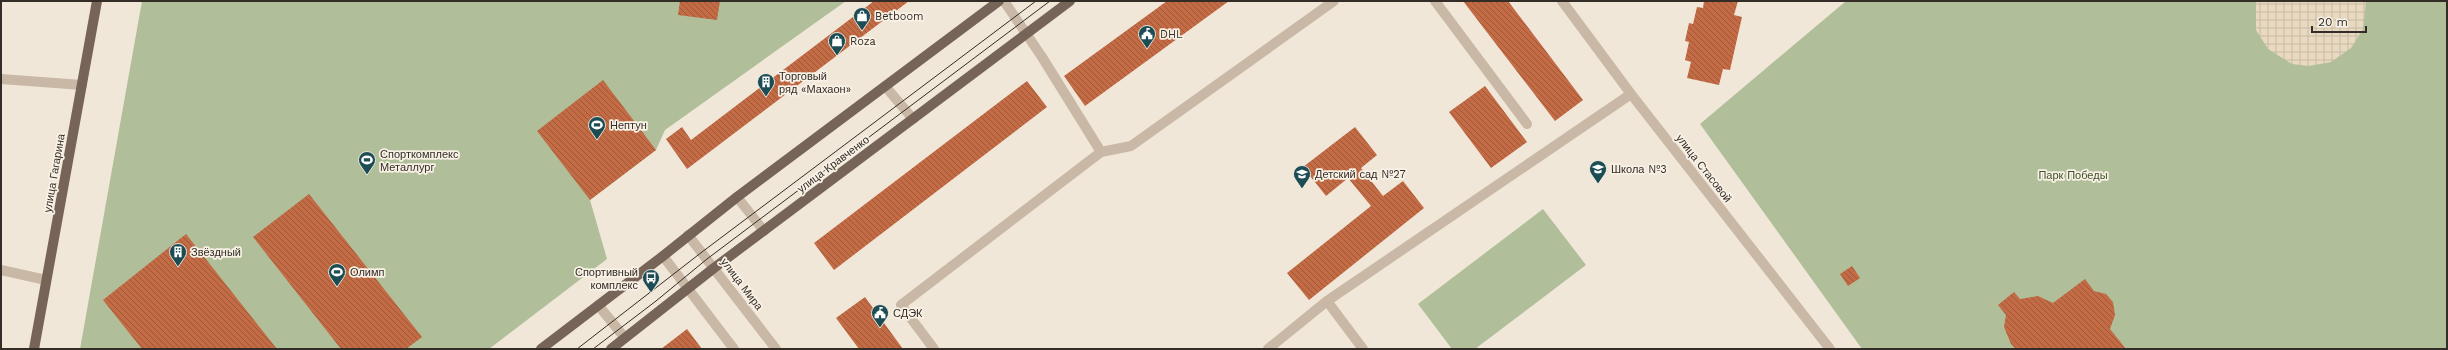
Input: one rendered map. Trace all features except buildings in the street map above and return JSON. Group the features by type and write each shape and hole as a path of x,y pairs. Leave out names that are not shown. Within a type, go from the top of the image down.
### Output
{"main road":[{"name":"улица Гагарина","path":"34,349 97,1"},
{"path":"541,349 663,256 688,234 999,1"},
{"name":"улица Кравченко","path":"611,349 714,268 1070,1"}],"street":[{"path":"1004,1 1101,152"},
{"path":"934,349 901,305 1101,152 1131,146 1334,1"},
{"path":"1435,1 1527,124"},
{"name":"улица Стасовой","path":"1562,1 1631,94 1830,349"},
{"path":"1,79 82,85"},
{"path":"886,86 913,119"},
{"path":"1268,349 1327,301 1631,94"},
{"path":"737,197 764,231"},
{"name":"улица Мира","path":"688,234 776,349"},
{"path":"663,256 734,349"},
{"path":"1,270 46,280"},
{"path":"1327,301 1362,349"},
{"path":"598,305 625,338"}],"green space":[{"name":"Спорткомплекс Металлург","path":"142,1 846,1 665,130 656,150 590,200 607,259 489,349 80,349"},
{"name":"Парк Победы","path":"1846,1 2447,1 2447,349 1862,349 1700,124"},
{"path":"1543,209 1586,265 1475,349 1452,349 1418,304"}],"shaded area":[{"path":"2256,1 2366,1 2363,29 2351,48 2331,62 2309,66 2292,64 2268,49 2256,30"}],"tram line":[{"path":"577,349 702,252 1036,1"},
{"path":"593,349 656,301 707,259 1050,1"}],"place":[{"name":"Betboom","path":"862,31"},
{"name":"DHL","path":"1147,49"},
{"name":"Roza","path":"837,56"},
{"name":"Торговый ряд «Махаон»","path":"766,97"},
{"name":"Нептун","path":"597,140"},
{"name":"Спорткомплекс Металлург","path":"367,175"},
{"name":"Школа №3","path":"1598,184"},
{"name":"Детский сад №27","path":"1302,189"},
{"name":"Звёздный","path":"178,267"},
{"name":"Олимп","path":"337,287"},
{"name":"Спортивный комплекс","path":"651,293"},
{"name":"СДЭК","path":"880,328"}]}
